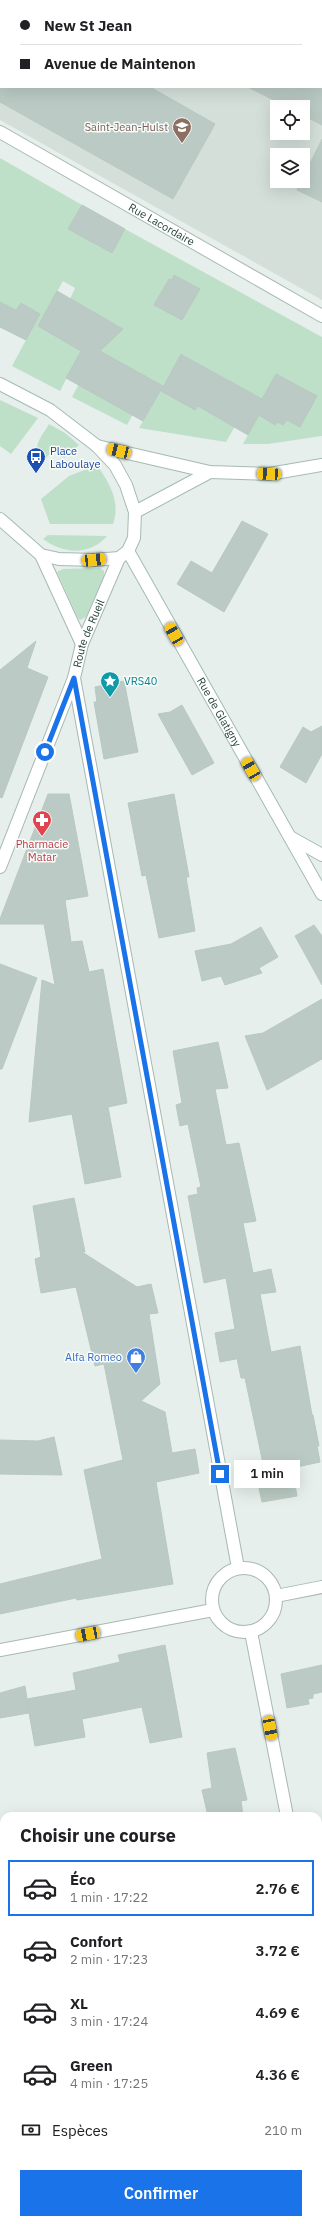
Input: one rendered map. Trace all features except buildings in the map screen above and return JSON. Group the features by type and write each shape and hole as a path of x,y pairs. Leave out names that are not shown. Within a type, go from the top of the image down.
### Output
{"street":[{"name":"Rue Lacordaire","path":"0,132 322,316"},
{"path":"0,384 50,410 97,446 115,465 126,485 136,512 210,472"},
{"path":"97,446 210,472 269,474 322,465"},
{"name":"Route de Rueil","path":"0,867 74,678 82,644 124,554 134,538 136,512"},
{"path":"0,519 41,555 82,644"},
{"path":"41,555 60,559 94,560 124,554"},
{"name":"Rue de Glatigny","path":"124,554 322,894"},
{"path":"74,678 238,1568"},
{"path":"290,837 322,855"},
{"path":"238,1568 254,1569 267,1577 273,1586 276,1596 276,1606 268,1622 251,1632 232,1630 220,1622 213,1610 211,1599 213,1588 219,1579 228,1572 238,1568"},
{"path":"276,1596 322,1587"},
{"path":"0,1650 213,1610"},
{"path":"251,1632 286,1812"}],"shaded area":[{"name":"Saint-Jean-Hulst","path":"0,88 322,88 322,300 0,120"}],"green space":[{"path":"0,158 82,205 69,229 112,253 125,229 322,337 322,436 268,444 243,444 254,424 254,420 242,414 226,442 139,428 152,406 141,400 127,425 72,397 86,371 74,364 60,391 12,366 40,314 21,303 16,310 1,303 0,305","holes":["63,281 75,288 70,299 122,328 121,331 57,292","182,354 228,380 209,412 198,406 195,410 161,391"]},
{"path":"0,400 38,418 11,454 0,446"},
{"path":"49,424 65,433 79,445 64,458 56,449 42,461 37,451 37,446"},
{"path":"97,465 106,479 115,500 116,508 113,524 50,524 41,499 69,476"},
{"path":"48,535 107,536 93,547 76,551 59,548 43,539"},
{"path":"100,568 104,571 104,576 86,617 80,620 57,572 63,569"}],"place":[{"name":"Saint-Jean-Hulst","path":"182,144"},
{"name":"Place Laboulaye","path":"36,474"},
{"name":"VRS40","path":"110,698"},
{"name":"Pharmacie Matar","path":"42,837"},
{"name":"Alfa Romeo","path":"136,1374"}],"route":[{"path":"45,752 74,678 220,1474"}]}
